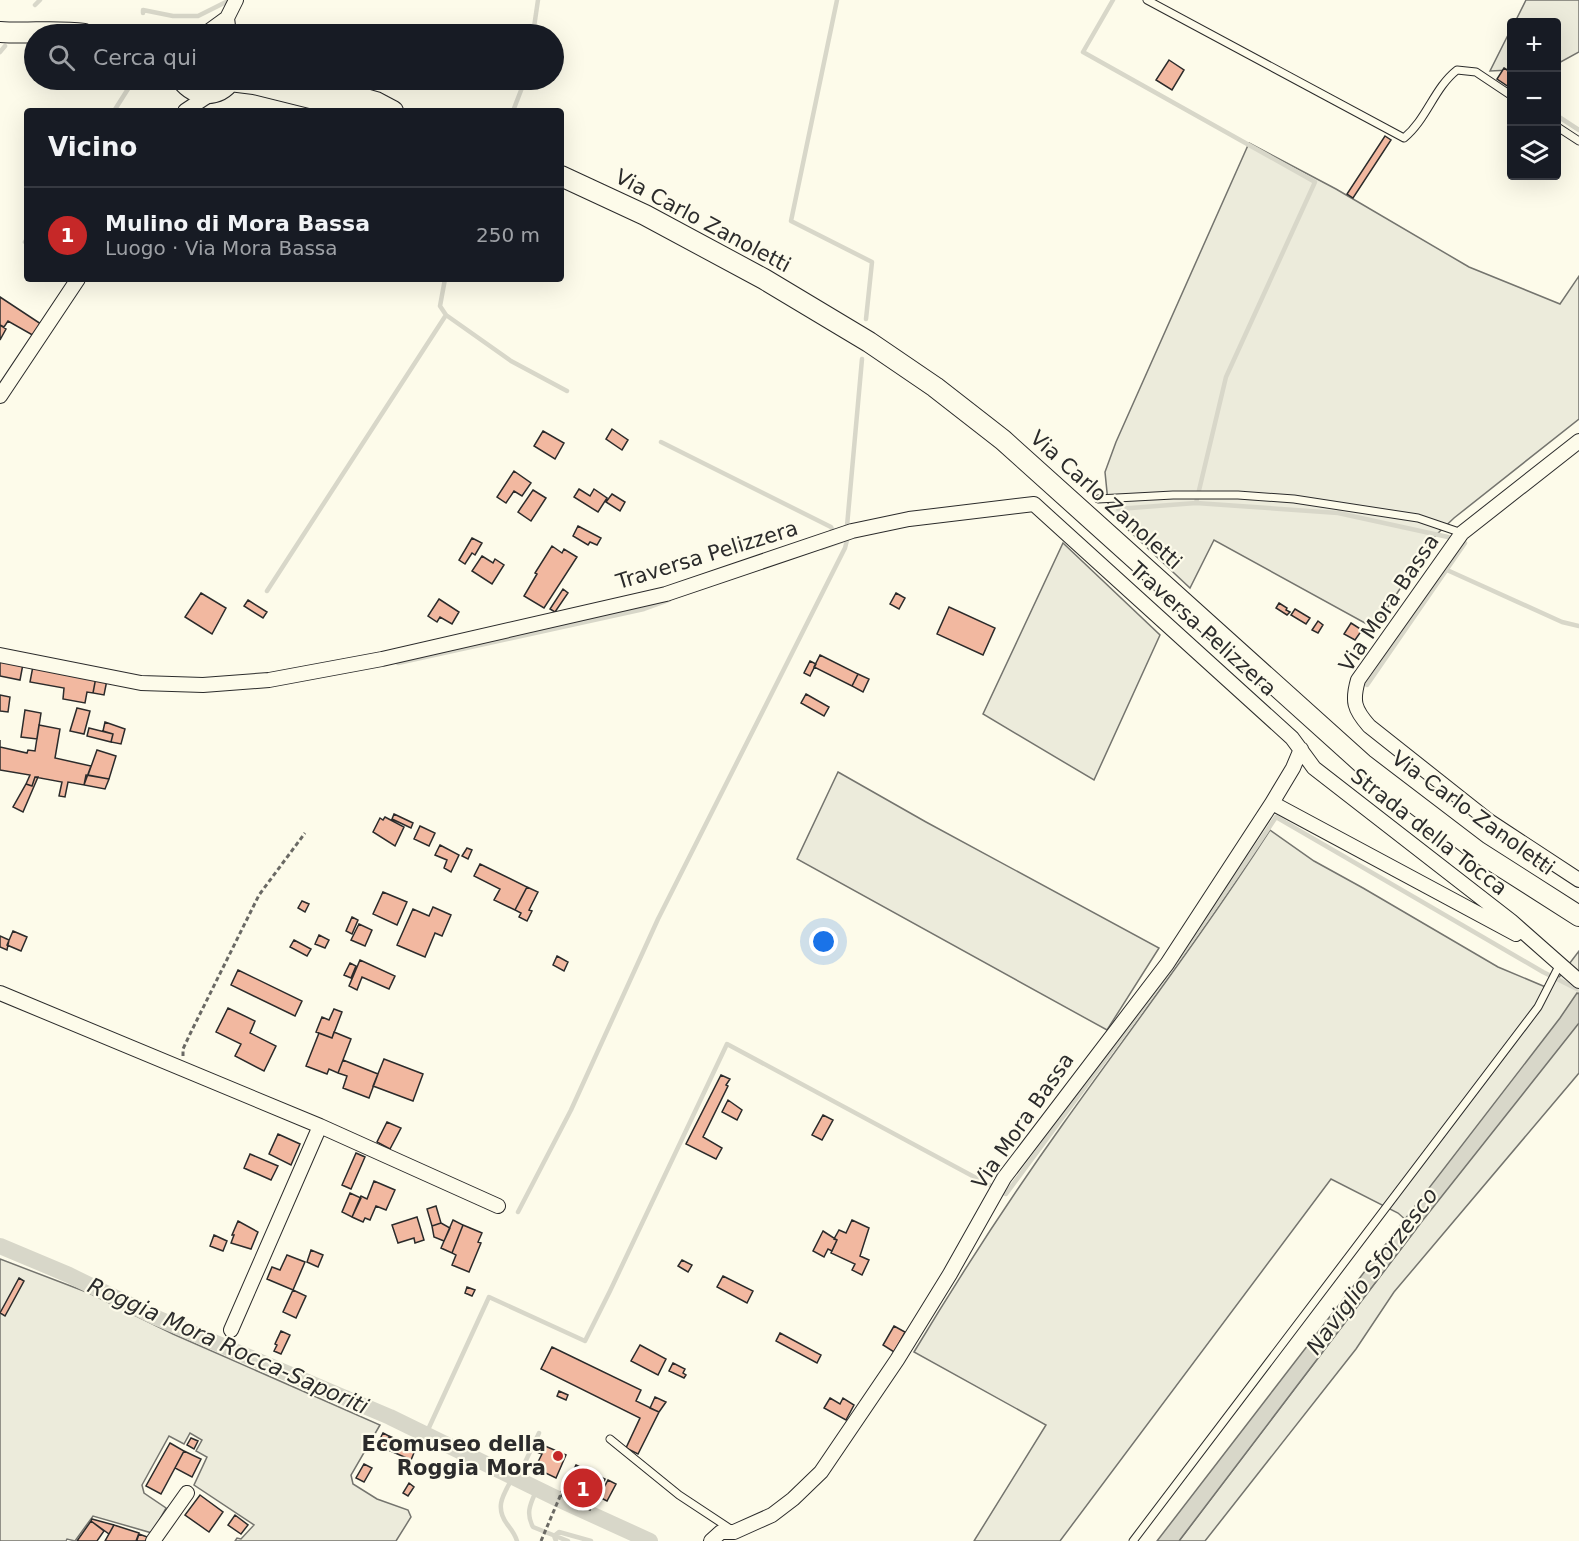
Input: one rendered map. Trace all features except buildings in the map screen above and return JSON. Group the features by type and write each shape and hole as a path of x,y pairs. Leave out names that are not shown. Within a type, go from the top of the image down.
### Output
{"main road":[{"path":"0,32 24,34"},
{"path":"194,90 212,93 218,90"},
{"path":"278,90 351,108"},
{"path":"335,90 376,102 387,108"},
{"name":"Via Carlo Zanoletti","path":"564,177 645,215 764,279 849,330 934,387 1003,440 1363,764 1477,851 1579,916"}],"street":[{"path":"219,24 227,18 236,0"},
{"path":"227,18 228,24"},
{"path":"183,90 185,108"},
{"path":"190,108 212,93"},
{"path":"0,396 76,282"},
{"name":"Via Mora Bassa","path":"1579,441 1458,538 1358,680 1354,695 1357,710 1369,726 1489,821 1579,880"},
{"name":"Traversa Pelizzera","path":"0,655 141,683 203,685 269,680 382,659 666,594 852,531 909,519 1034,504 1292,738 1301,749"},
{"name":"Via Mora Bassa","path":"711,1541 721,1532 734,1532 772,1515 793,1499 821,1472 903,1350 950,1274 997,1190 1066,1094 1167,964 1272,803 1293,768 1301,749"},
{"name":"Strada della Tocca","path":"1301,749 1314,768 1406,842 1511,921 1558,969 1579,981"},
{"name":"Strada della Tocca","path":"1272,803 1536,945"},
{"path":"0,993 320,1126 498,1206"},
{"path":"231,1330 320,1126"},
{"path":"153,1541 187,1493"}],"lane":[{"path":"1147,0 1404,138 1416,129 1448,77 1457,70 1476,72 1507,93"},
{"path":"1561,129 1579,141"},
{"path":"1098,499 1191,495 1294,499 1418,518 1458,538"},
{"path":"1133,1541 1538,1007 1558,969"},
{"path":"610,1439 679,1495 734,1532"}],"path":[{"path":"182,1069 183,1049 258,895 305,833"},
{"path":"542,1540 564,1487"}],"shaded area":[{"path":"1526,0 1579,0 1579,52 1561,62 1561,18 1517,18"},
{"path":"1507,37 1507,70 1490,71"},
{"path":"1249,143 1336,189 1469,267 1560,304 1579,276 1579,419 1454,518 1435,536 1374,628 1214,540 1190,588 1109,512 1105,472 1116,442"},
{"path":"1063,543 1160,635 1094,780 983,714"},
{"path":"838,772 1159,948 1107,1030 797,859"},
{"path":"1270,830 1314,861 1498,967 1548,988 1579,951 1579,1073 1394,1292 1356,1349 1205,1541 1179,1541 1416,1229 1398,1213 1331,1179 1060,1541 974,1541 1046,1425 914,1352 1024,1180 1194,942"},
{"path":"0,1259 89,1293 173,1334 380,1425 351,1475 353,1484 377,1499 408,1510 411,1517 396,1541 235,1541 237,1538 241,1539 254,1525 194,1485 207,1457 196,1451 202,1440 190,1433 184,1444 169,1436 142,1485 144,1493 166,1508 152,1533 93,1516 75,1541 67,1539 66,1541 0,1541"}],"water":[{"name":"Naviglio Sforzesco","path":"1577,993 1579,994 1579,1023 1423,1220 1179,1541 1157,1541 1560,1018"}],"waterway":[{"path":"35,5 40,0"},
{"path":"534,24 538,0"},
{"path":"837,0 791,221 872,262 866,319"},
{"path":"1113,0 1083,52 1315,182 1226,377 1196,503"},
{"path":"143,13 143,10 173,16 198,16 228,1"},
{"path":"0,52 5,46"},
{"path":"116,108 127,90"},
{"path":"514,108 521,90"},
{"path":"1561,118 1579,130"},
{"path":"444,282 440,306 446,315 511,361 567,391"},
{"path":"267,591 446,315"},
{"path":"847,526 862,359"},
{"path":"661,442 831,527 833,531"},
{"path":"1118,509 1196,503 1338,513 1448,537 1465,543 1367,685"},
{"path":"518,1212 571,1110 658,919 845,548 848,536"},
{"path":"822,548 842,541"},
{"path":"1447,570 1562,622 1579,626"},
{"path":"398,663 644,609 669,600"},
{"path":"426,1434 489,1297 585,1341 727,1044 1006,1194 1177,960 1276,817 1543,972 1579,990"},
{"name":"Roggia Mora Rocca-Saporiti","path":"0,1246 69,1275 157,1318 390,1417 650,1541"},
{"path":"517,1479 539,1433"},
{"path":"513,1477 502,1500 501,1511 517,1541"},
{"path":"537,1489 529,1512 533,1527 568,1541"},
{"path":"556,1541 554,1536 559,1532 591,1541"}],"place":[{"name":"Ecomuseo della Roggia Mora","path":"558,1456"},
{"name":"Mulino di Mora Bassa","path":"583,1488"}]}
